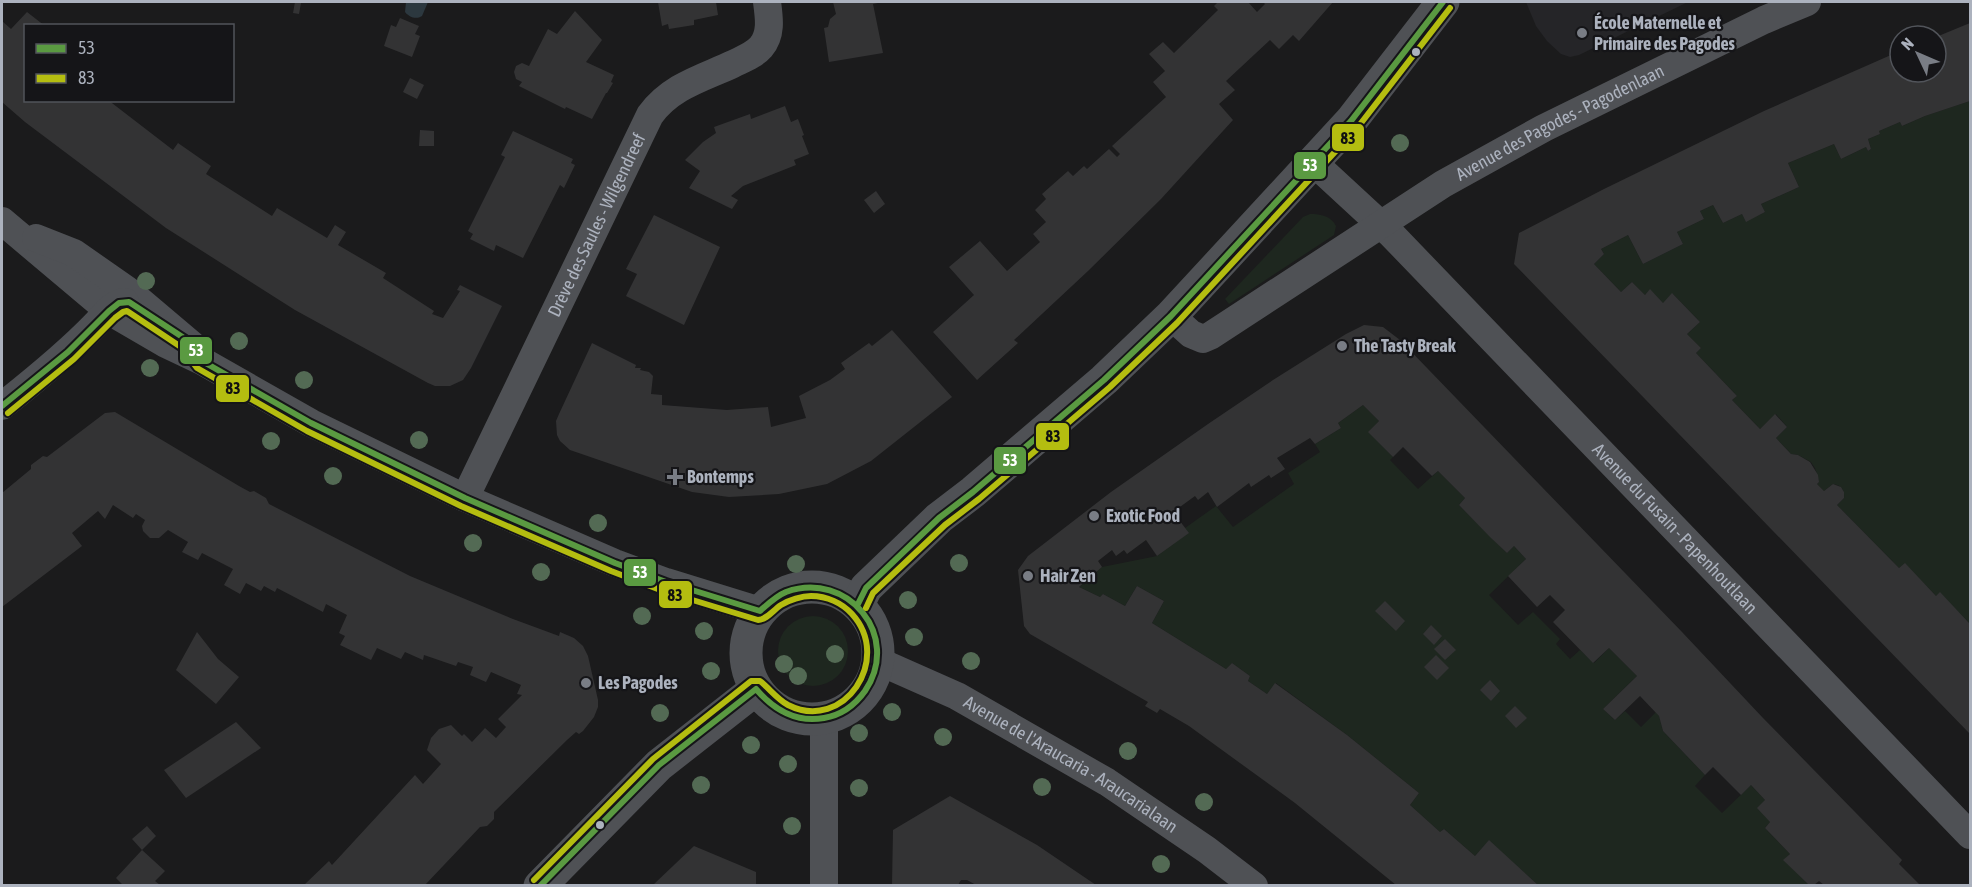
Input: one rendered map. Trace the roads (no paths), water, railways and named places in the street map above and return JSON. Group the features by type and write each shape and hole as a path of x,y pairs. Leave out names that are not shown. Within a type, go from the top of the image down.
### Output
{"street":[{"name":"Drève des Saules - Wilgendreef","path":"465,498 650,114 667,95 745,59 763,46 770,19 767,2"},
{"path":"858,604 866,588 939,518 1104,381 1171,315 1351,121 1443,2"},
{"name":"Avenue des Pagodes - Pagodenlaan","path":"1380,224 1443,184 1544,128 1764,20 1807,2"},
{"name":"Avenue du Fusain - Papenhoutlaan","path":"1314,163 1380,224 1971,835"},
{"path":"1171,315 1191,334 1203,339 1210,336 1380,224"},
{"path":"6,225 74,254 146,303 194,347 202,361"},
{"path":"6,225 109,311 311,423 465,498 615,563 666,582 760,611"},
{"path":"2,406 62,358 119,303 129,302 177,332"},
{"path":"800,588 831,589 858,604 868,617 874,631 878,646 878,662 865,692 854,704 840,714 808,720 792,717 765,701 748,673 746,657 746,641 760,611 785,592 800,588"},
{"name":"Avenue de l'Araucaria - Araucarialaan","path":"878,662 957,696 1098,777 1188,836 1254,885"},
{"path":"540,885 659,765 756,689"},
{"path":"824,718 824,885"}],"place":[{"name":"École Maternelle et Primaire des Pagodes","path":"1582,33"},
{"name":"The Tasty Break","path":"1342,346"},
{"name":"Bontemps","path":"675,477"},
{"name":"Exotic Food","path":"1094,516"},
{"name":"Hair Zen","path":"1028,576"},
{"name":"Les Pagodes","path":"586,683"}]}
